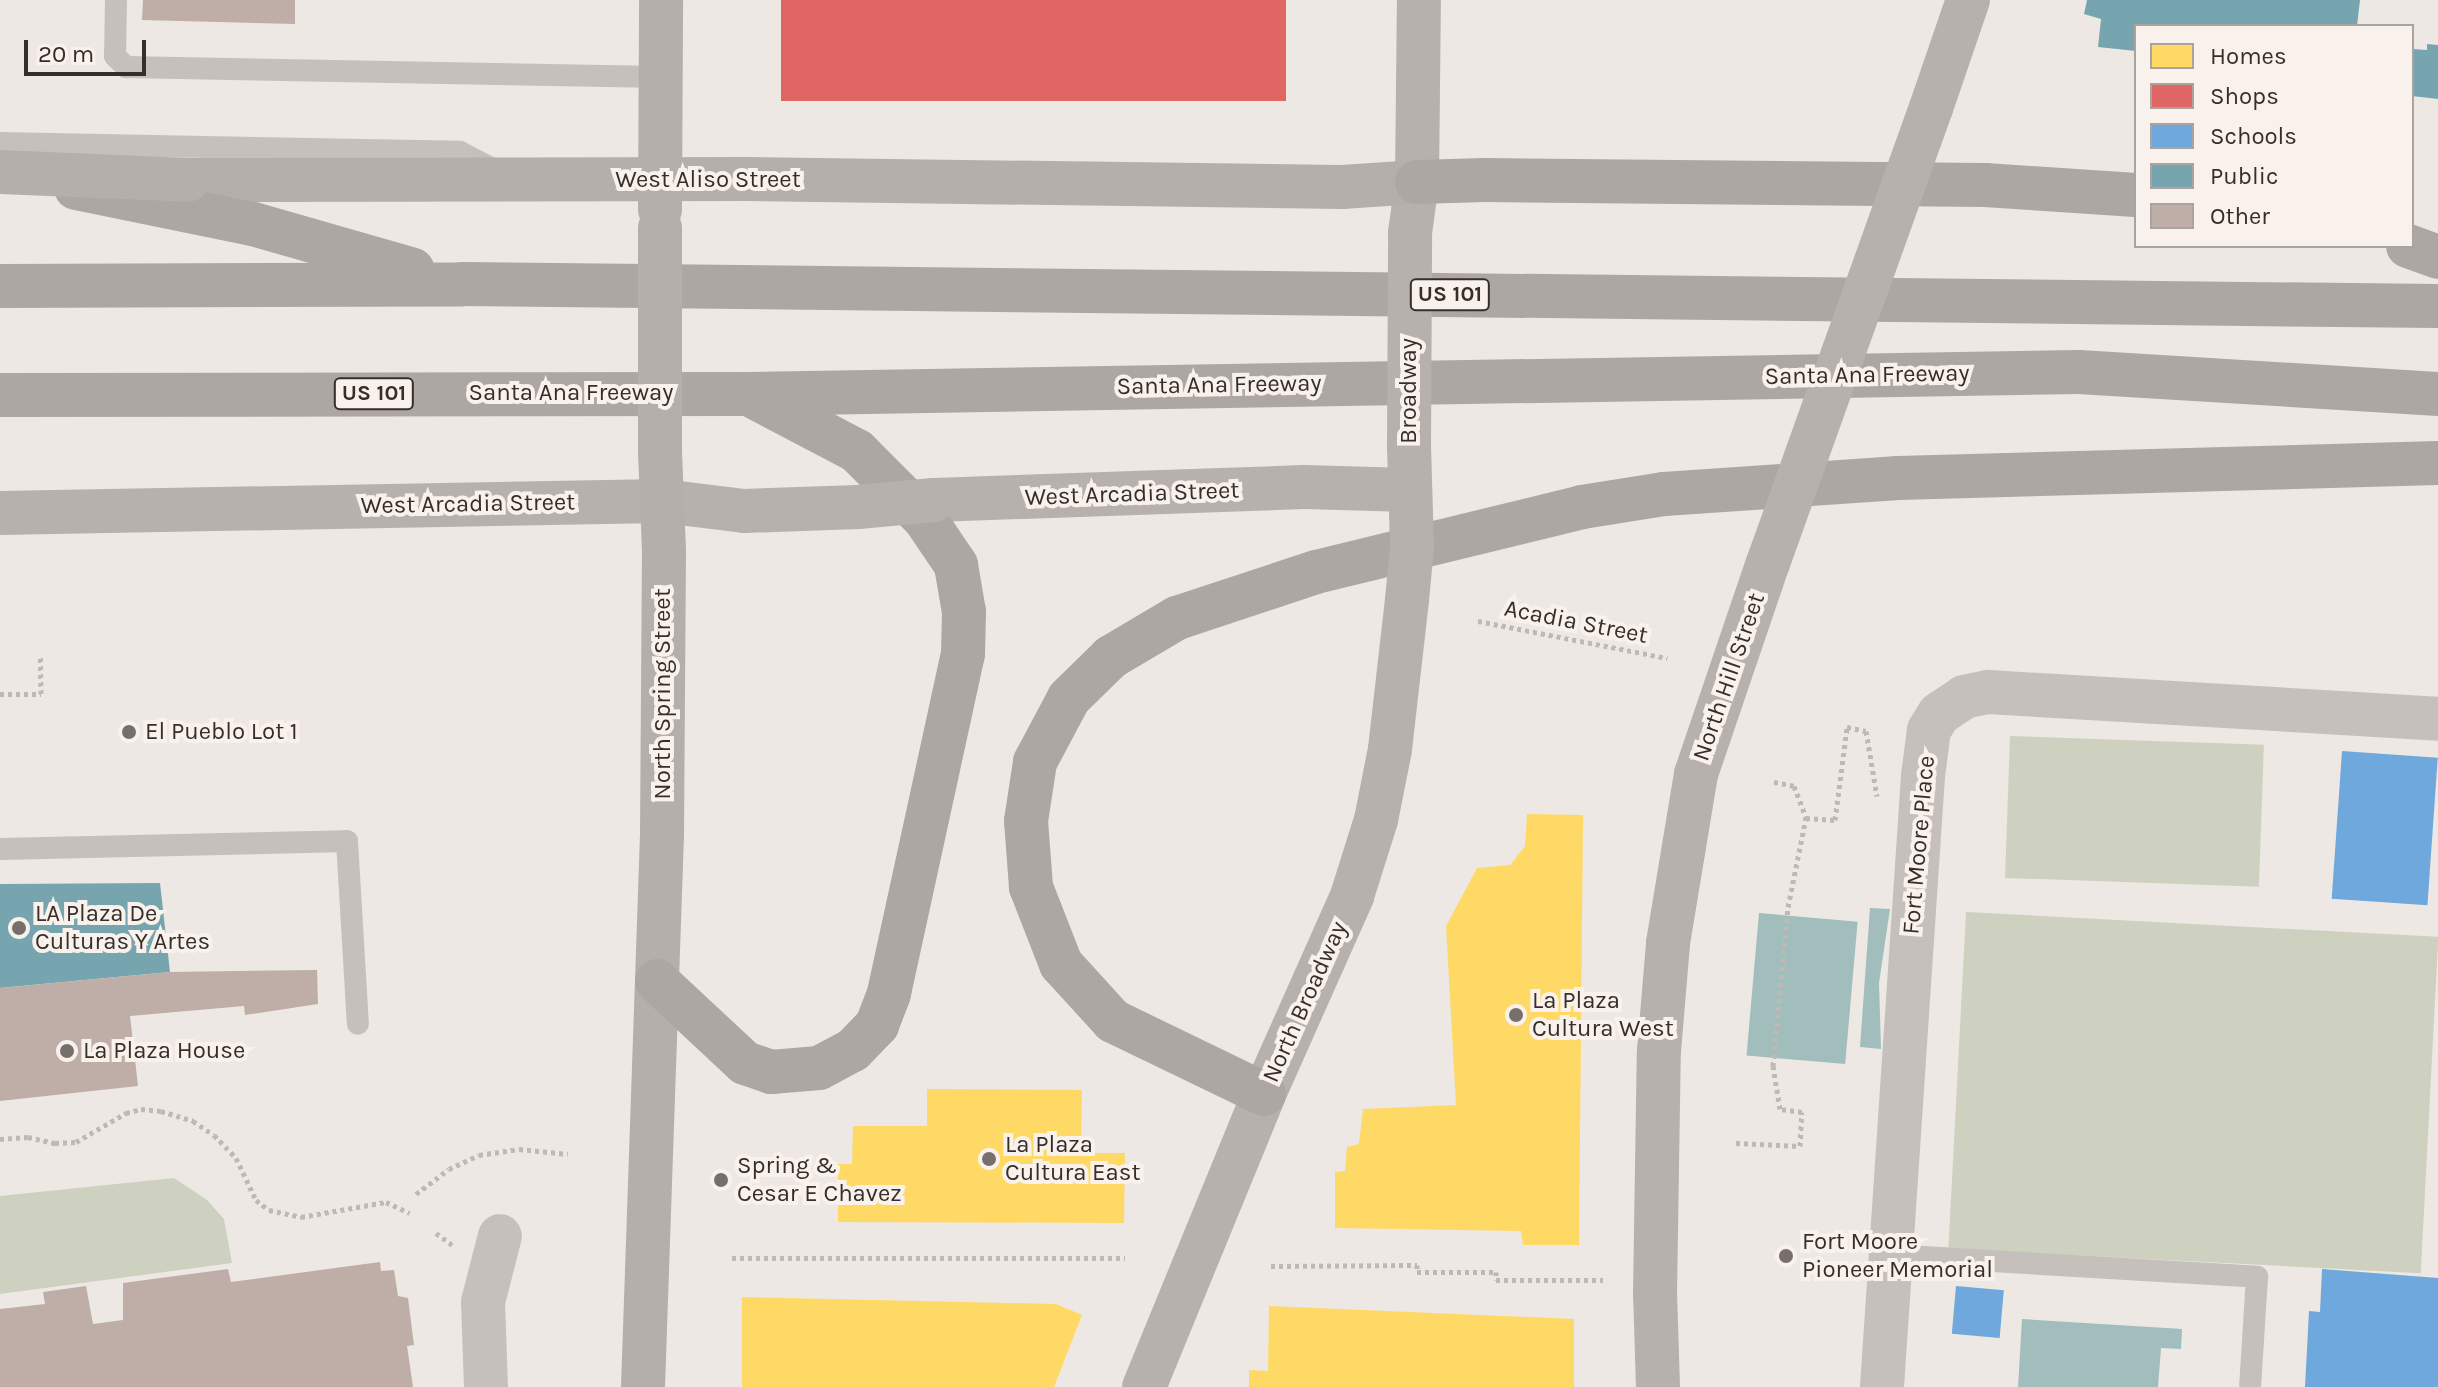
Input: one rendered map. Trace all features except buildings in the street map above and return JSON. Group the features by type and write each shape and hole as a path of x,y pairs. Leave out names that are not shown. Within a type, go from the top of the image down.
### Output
{"highway":[{"path":"0,158 66,186 253,224 462,284"},
{"path":"1417,182 2000,185 2134,195"},
{"path":"2413,248 2438,257"},
{"name":"US 101","path":"0,286 462,284 2438,306"},
{"name":"Santa Ana Freeway","path":"0,395 749,394 2079,372 2438,394"},
{"path":"657,981 745,1063 771,1072 819,1068 853,1050 877,1025 889,993 963,654 964,612 956,565 925,519 857,451 749,394"},
{"path":"1264,1094 1113,1021 1061,964 1031,887 1026,821 1035,762 1069,698 1111,657 1177,618 1316,572 1582,507 1664,494 1898,478 2438,463"}],"main road":[{"name":"North Spring Street","path":"643,1387 646,1214 662,819 661,0"},
{"path":"1417,182 1419,0"},
{"name":"North Hill Street","path":"1658,1387 1655,1294 1658,1065 1668,943 1696,774 1968,0"},
{"name":"West Aliso Street","path":"0,172 188,180 508,178 1342,187 1417,182"},
{"name":"Broadway","path":"1407,600 1412,547 1409,490 1410,233 1417,182"},
{"name":"West Arcadia Street","path":"0,513 663,501 744,511 947,500 1318,488 1409,490"},
{"name":"North Broadway","path":"1144,1387 1264,1094 1352,896 1376,820 1400,685 1407,600"}],"street":[{"name":"Fort Moore Place","path":"1882,1387 1923,776 1929,730 1939,714 1964,697 1988,692 2438,719"},
{"path":"486,1387 483,1302 500,1236"}],"lane":[{"path":"116,0 115,56 126,67 661,77"},
{"path":"0,143 460,152 508,178"},
{"path":"0,849 347,841 358,1024"},
{"path":"1890,1255 2257,1277 2250,1387"}],"path":[{"name":"Acadia Street","path":"1478,621 1667,658"},
{"path":"0,694 41,694 40,655"},
{"path":"1806,818 1835,820 1847,727 1866,731"},
{"path":"1736,1143 1800,1146 1802,1112 1780,1109 1773,1066 1788,907 1806,818 1794,786 1774,782"},
{"path":"0,1139 28,1137 55,1143 76,1142 126,1113 141,1109 161,1111 193,1121 214,1135 236,1158 256,1200 269,1210 301,1217 386,1202 410,1213"},
{"path":"416,1194 449,1169 479,1155 519,1149 568,1154"},
{"path":"732,1258 1125,1258"},
{"path":"1271,1266 1417,1265 1417,1272 1496,1272 1496,1280 1603,1280"}],"green space":[{"path":"2010,736 2264,745 2259,887 2005,878"},
{"path":"1966,912 2438,937 2421,1273 1948,1249"},
{"path":"174,1178 207,1200 224,1219 232,1263 0,1294 0,1196"}],"water":[{"path":"1870,908 1890,909 1879,983 1881,1049 1860,1047"},
{"path":"1759,913 1858,922 1845,1064 1747,1055"},
{"path":"2022,1319 2182,1329 2181,1349 2161,1348 2158,1387 2018,1387"}],"place":[{"name":"El Pueblo Lot 1","path":"129,732"},
{"name":"LA Plaza De Culturas Y Artes","path":"19,928"},
{"name":"La Plaza Cultura West","path":"1516,1015"},
{"name":"La Plaza House","path":"67,1051"},
{"name":"La Plaza Cultura East","path":"989,1159"},
{"name":"Spring & Cesar E Chavez","path":"721,1180"},
{"name":"Fort Moore Pioneer Memorial","path":"1786,1256"}]}
